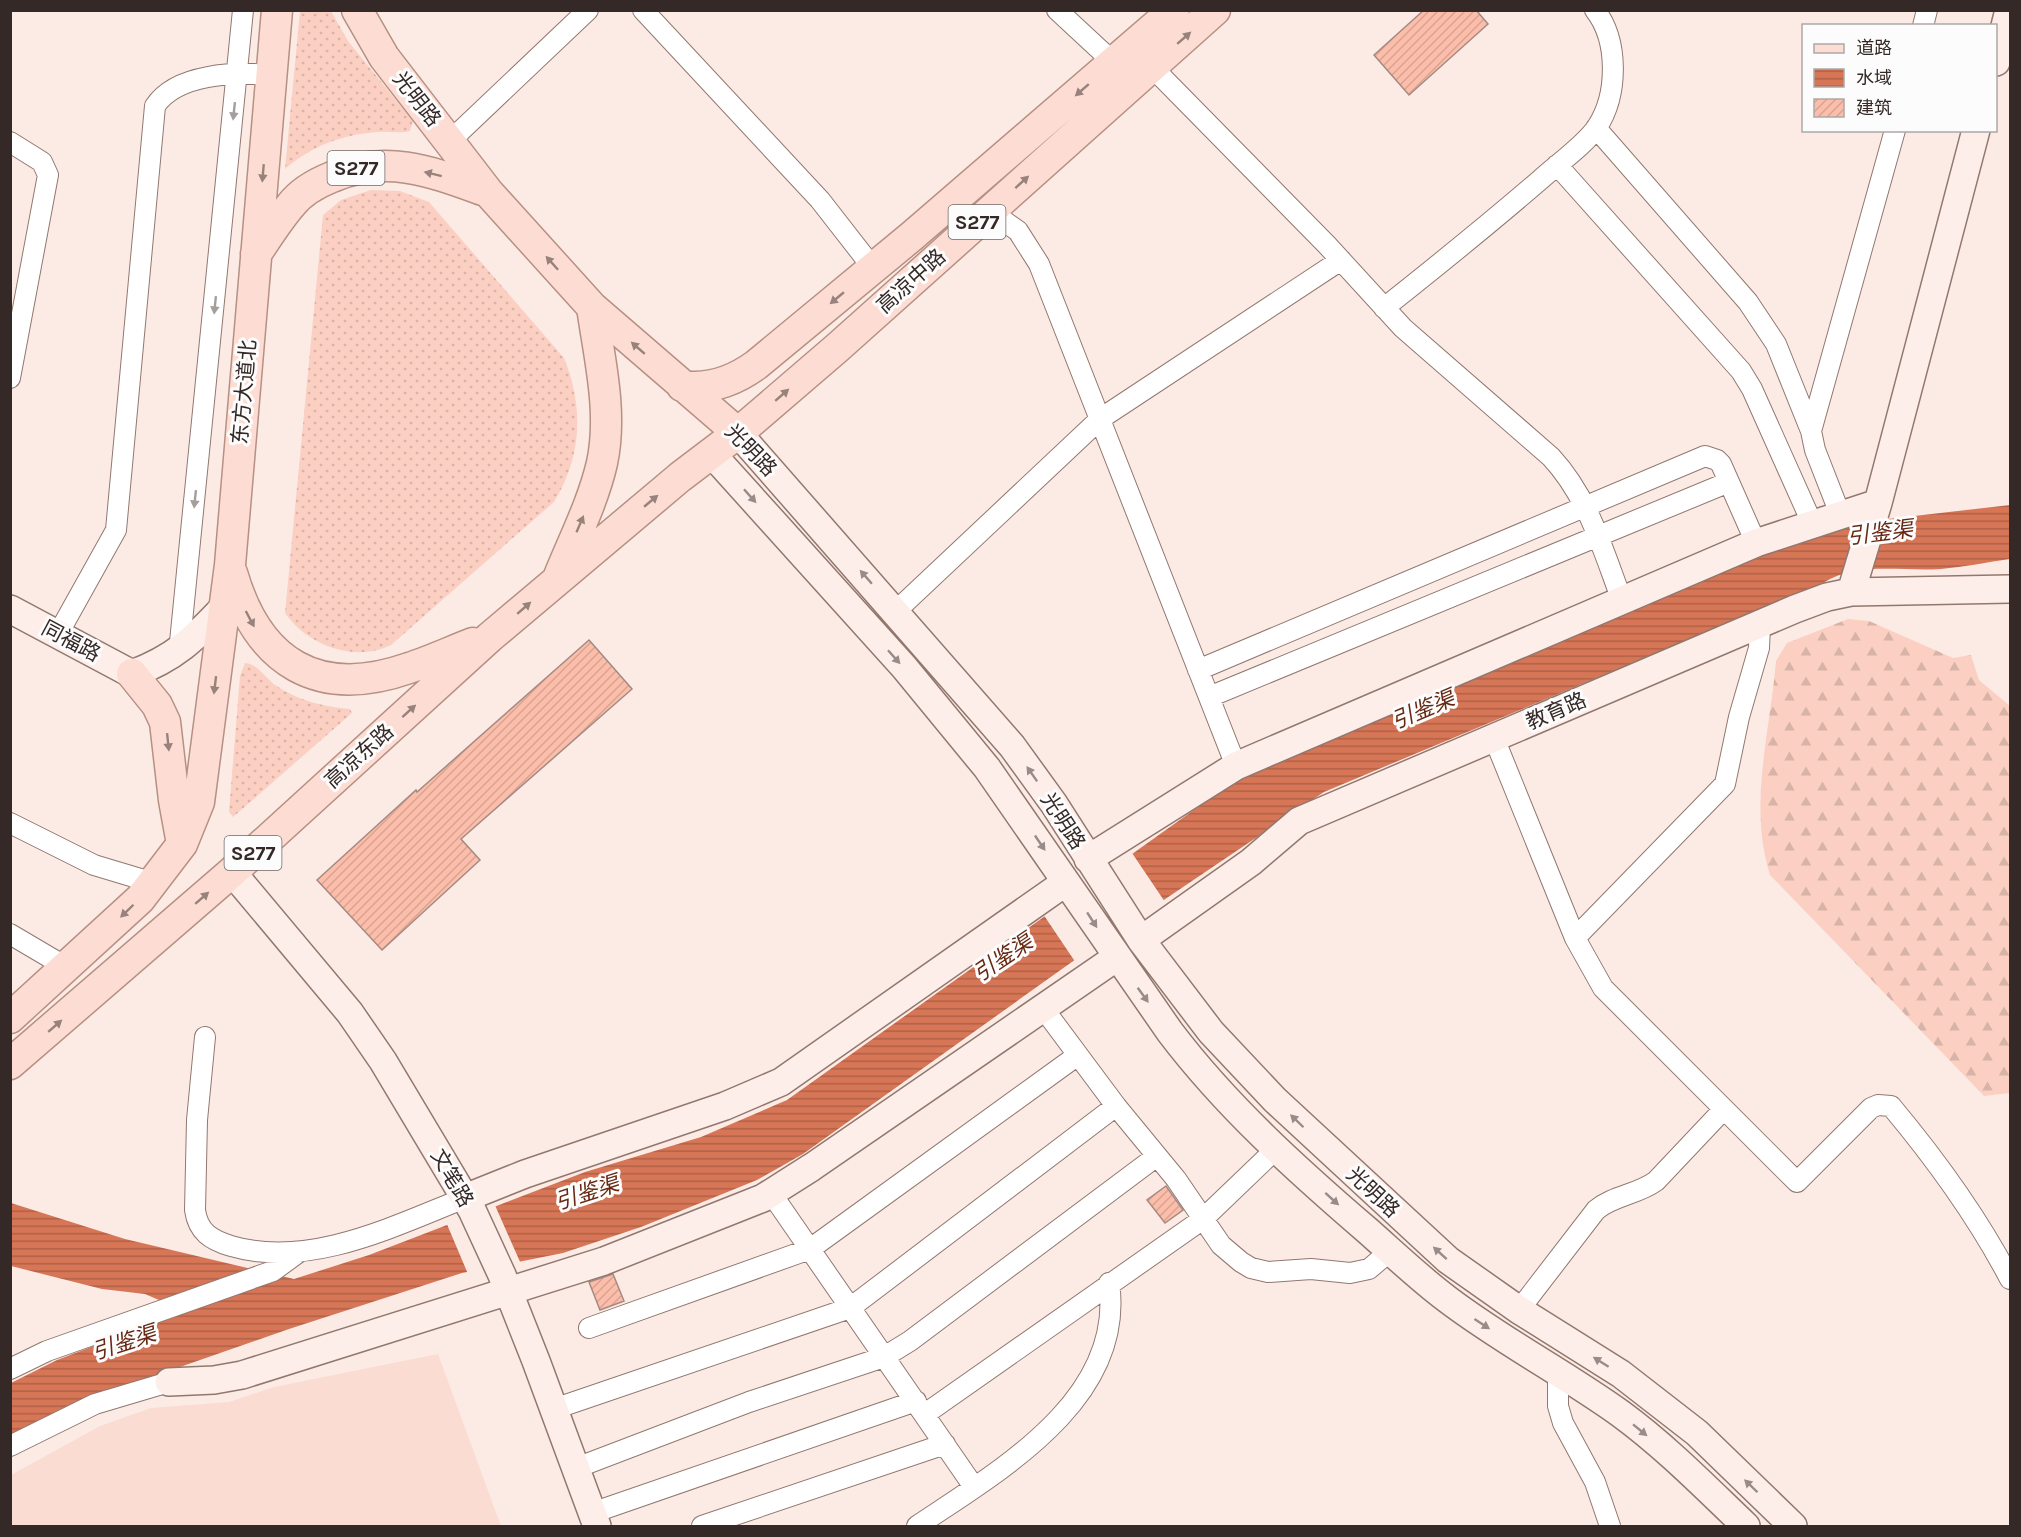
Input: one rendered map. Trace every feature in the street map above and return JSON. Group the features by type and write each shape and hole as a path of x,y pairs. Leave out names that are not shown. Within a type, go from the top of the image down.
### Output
{"main road":[{"name":"东方大道北","path":"182,844 199,802 230,565 276,10"},
{"name":"光明路","path":"357,10 384,57 488,192 592,307 738,433"},
{"name":"高凉中路","path":"682,386 711,386 744,374 912,236 1174,10"},
{"name":"高凉中路","path":"711,453 738,433 1215,10"},
{"name":"S277","path":"256,256 291,204 323,181 347,170 391,164 436,174 488,192"},
{"path":"912,236 934,260"},
{"name":"S277","path":"558,579 590,502 604,445 604,396 592,307"},
{"name":"高凉东路","path":"10,1064 232,872 490,637 711,453"},
{"name":"S277","path":"230,565 249,617 266,643 291,665 327,679 355,680 390,674 490,637"},
{"path":"132,674 157,705 165,722 174,800 182,844"},
{"name":"S277","path":"10,1018 124,915 154,883 182,844"}],"street":[{"path":"179,652 243,10"},
{"path":"450,141 588,10"},
{"path":"643,10 820,200 873,268"},
{"path":"1057,10 1113,62"},
{"path":"1384,308 1557,165 1596,128 1607,105 1613,63 1601,18 1595,10"},
{"path":"1997,55 2009,10"},
{"path":"1151,66 1341,260 1384,308 1450,371 1551,457 1570,477 1586,506 1623,603"},
{"path":"58,634 116,530 155,106 166,94 182,86 219,75 237,72 271,75"},
{"path":"1596,128 1748,302 1776,344 1811,431 1815,450 1840,514"},
{"path":"1811,431 1894,132"},
{"path":"1853,584 1875,511 1975,132"},
{"path":"10,142 42,162 48,175 10,378"},
{"path":"1557,165 1741,371 1752,389 1812,523"},
{"path":"990,211 1018,231 1030,246 1236,766"},
{"path":"896,612 1100,419 1341,260"},
{"name":"光明路","path":"738,433 1012,746 1138,935 1211,1032 1275,1100 1448,1260 1519,1310 1621,1374 1697,1433 1793,1527"},
{"name":"光明路","path":"711,453 904,668 987,768 1113,952 1193,1062 1276,1149 1417,1275 1473,1318 1558,1371 1623,1416 1660,1446 1746,1527"},
{"path":"1198,670 1705,456 1717,460 1756,543"},
{"path":"1209,698 1729,482"},
{"path":"1093,868 1236,766 1623,603 1756,543 1840,514 1875,511"},
{"path":"811,564 837,544"},
{"name":"教育路","path":"1138,935 1251,862 1299,821 1760,626 1853,584 1981,592 2010,589"},
{"path":"132,674 163,662 179,652 225,606"},
{"name":"同福路","path":"10,609 132,674"},
{"path":"1575,938 1725,783 1730,769 1739,717 1759,648 1760,626"},
{"path":"1494,738 1575,938 1603,988 1797,1182 1871,1108 1878,1105 1891,1106 1928,1150 1985,1230 2010,1279"},
{"path":"10,822 94,865 154,883"},
{"name":"文笔路","path":"232,872 350,1013 383,1061 468,1204 505,1283 595,1520"},
{"path":"205,1037 197,1120 197,1222 208,1236 228,1245 263,1252 299,1252 335,1245 468,1204 525,1174 725,1106 781,1082 1070,887"},
{"path":"10,934 66,967"},
{"path":"10,1446 95,1404 169,1382 242,1375 505,1283 604,1261 771,1193 1043,1008 1113,952"},
{"path":"1043,1008 1116,1106 1157,1156 1221,1245 1232,1255 1251,1268 1268,1272 1311,1269 1350,1273 1370,1269 1390,1251"},
{"path":"589,1328 810,1249 1078,1055"},
{"path":"554,1409 850,1308 1116,1106"},
{"path":"1519,1310 1596,1210 1612,1200 1646,1189 1724,1109"},
{"path":"595,1520 920,1408 1203,1219 1276,1149"},
{"path":"576,1468 749,1402 884,1356 910,1341 1157,1156"},
{"path":"771,1193 974,1487"},
{"path":"10,1369 47,1351 273,1271 299,1252"},
{"path":"917,1527 1056,1424 1093,1374 1102,1354 1111,1314 1109,1283"},
{"path":"1558,1371 1558,1406 1563,1423 1595,1482 1610,1527"},
{"path":"702,1527 945,1444"}],"shaded area":[{"path":"438,1354 501,1526 11,1526 11,1475 100,1426 151,1408 229,1402 274,1387"}],"green space":[{"path":"300,11 331,11 348,41 413,121 410,131 377,132 339,139 316,148 285,169"},
{"path":"371,190 400,191 429,202 564,358 575,395 577,432 570,467 554,502 391,645 362,652 332,648 318,642 294,624 285,613 323,215 341,200"},
{"path":"1848,619 1869,621 1953,658 1971,655 1979,680 2010,706 2010,1093 1984,1096 1770,875 1764,849 1761,796 1762,769 1776,661 1787,643"},
{"path":"245,663 253,665 275,685 292,695 330,707 350,709 352,713 233,817 229,812 240,676"}],"water":[{"name":"引鉴渠","path":"2010,505 2010,559 1941,569 1865,570 1836,576 1324,792 1069,964 803,1154 757,1180 641,1227 563,1253 462,1273 289,1329 71,1405 11,1436 11,1383 57,1360 164,1319 159,1300 145,1294 102,1289 11,1266 11,1203 125,1239 294,1279 369,1255 585,1172 701,1137 787,1100 1198,807 1255,770 1739,560 1853,523"}],"pier":[{"path":"1132,853 1165,902 1076,963 1043,914"},
{"path":"494,1203 521,1264 468,1274 446,1222"}],"building":[{"path":"1424,10 1476,10 1488,24 1409,95 1374,55"},
{"path":"589,640 632,689 461,839 480,860 382,950 317,880 416,790 417,792"},
{"path":"1166,1186 1183,1210 1165,1223 1147,1200"},
{"path":"613,1274 624,1301 600,1310 589,1282"}]}
